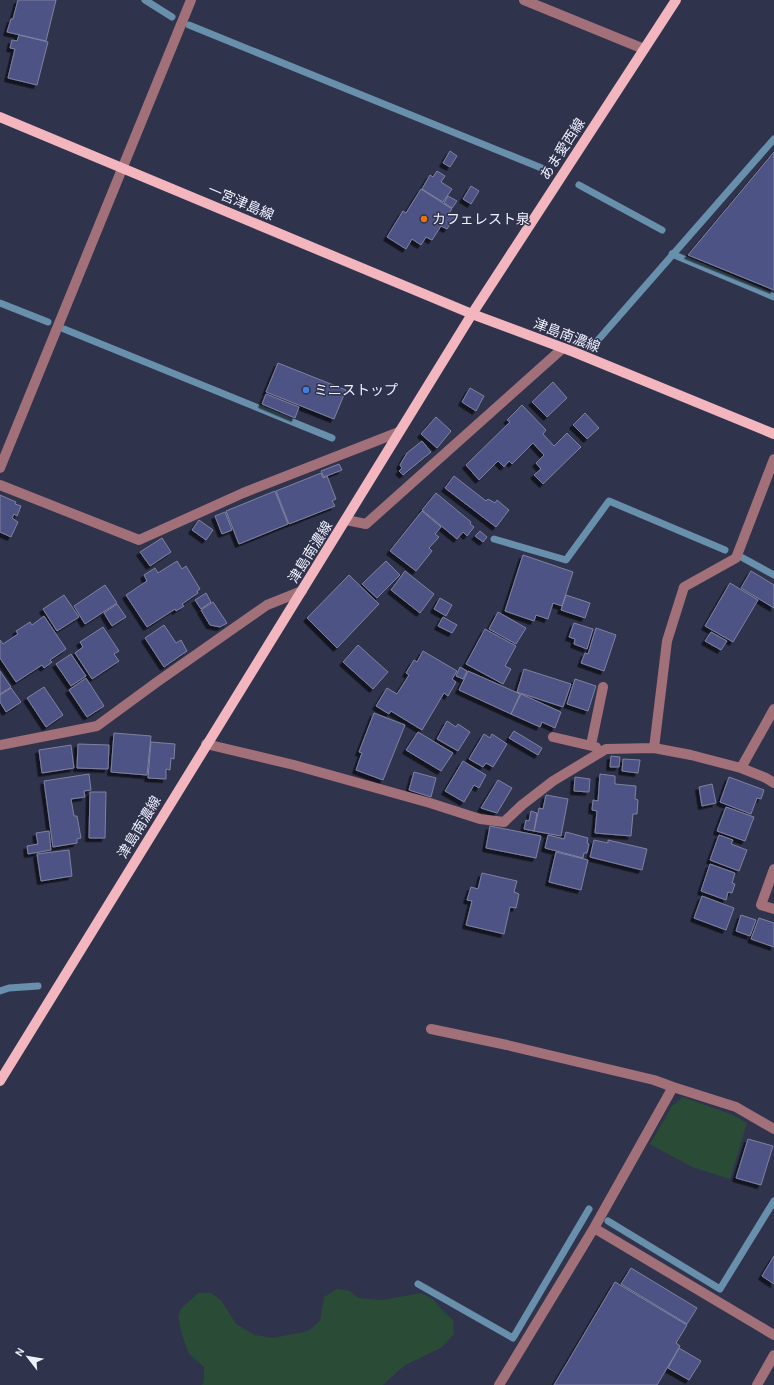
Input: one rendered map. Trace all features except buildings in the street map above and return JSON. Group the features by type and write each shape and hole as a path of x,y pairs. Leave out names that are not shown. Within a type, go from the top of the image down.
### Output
{"main road":[{"name":"あま愛西線","path":"472,314 676,0"},
{"name":"一宮津島線","path":"0,117 472,314"},
{"name":"津島南濃線","path":"0,1081 472,314 563,348 774,434"}],"street":[{"path":"0,468 191,0"},
{"path":"524,0 644,49"},
{"path":"346,520 366,524 563,348"},
{"path":"0,485 139,540 243,493 399,432"},
{"path":"654,748 667,641 684,587 736,558 774,459"},
{"path":"0,745 97,726 267,605 302,591"},
{"path":"591,745 603,687"},
{"path":"741,768 774,709"},
{"path":"553,737 606,749 654,748 691,755 741,768 766,778 774,783"},
{"path":"206,744 294,765 430,803 480,819 504,822 522,805 553,781 606,749"},
{"path":"774,869 761,905 774,909"},
{"path":"431,1029 507,1045 654,1080 736,1107 774,1129"},
{"path":"499,1385 594,1228 673,1087"},
{"path":"594,1228 774,1335"},
{"path":"757,1385 774,1355"}],"green space":[{"path":"683,1097 733,1115 747,1123 730,1179 692,1167 650,1144 672,1106"},
{"path":"337,1289 350,1291 358,1298 382,1300 421,1293 433,1299 453,1320 454,1334 441,1348 405,1365 383,1385 202,1385 204,1380 204,1367 189,1354 182,1335 178,1316 181,1309 198,1293 211,1293 221,1300 236,1324 255,1335 273,1338 308,1331 320,1321 324,1297"}],"waterway":[{"path":"145,0 172,17"},
{"path":"189,25 544,169"},
{"path":"598,340 774,139"},
{"path":"579,185 662,230"},
{"path":"672,254 774,297"},
{"path":"0,303 48,322"},
{"path":"64,329 332,438"},
{"path":"494,539 566,560 609,501 725,550"},
{"path":"743,558 774,575"},
{"path":"0,991 9,988 38,986"},
{"path":"608,1221 720,1289 774,1201"},
{"path":"418,1284 513,1338 589,1209"}],"place":[{"name":"カフェレスト泉","path":"424,219"},
{"name":"ミニストップ","path":"306,390"}]}
